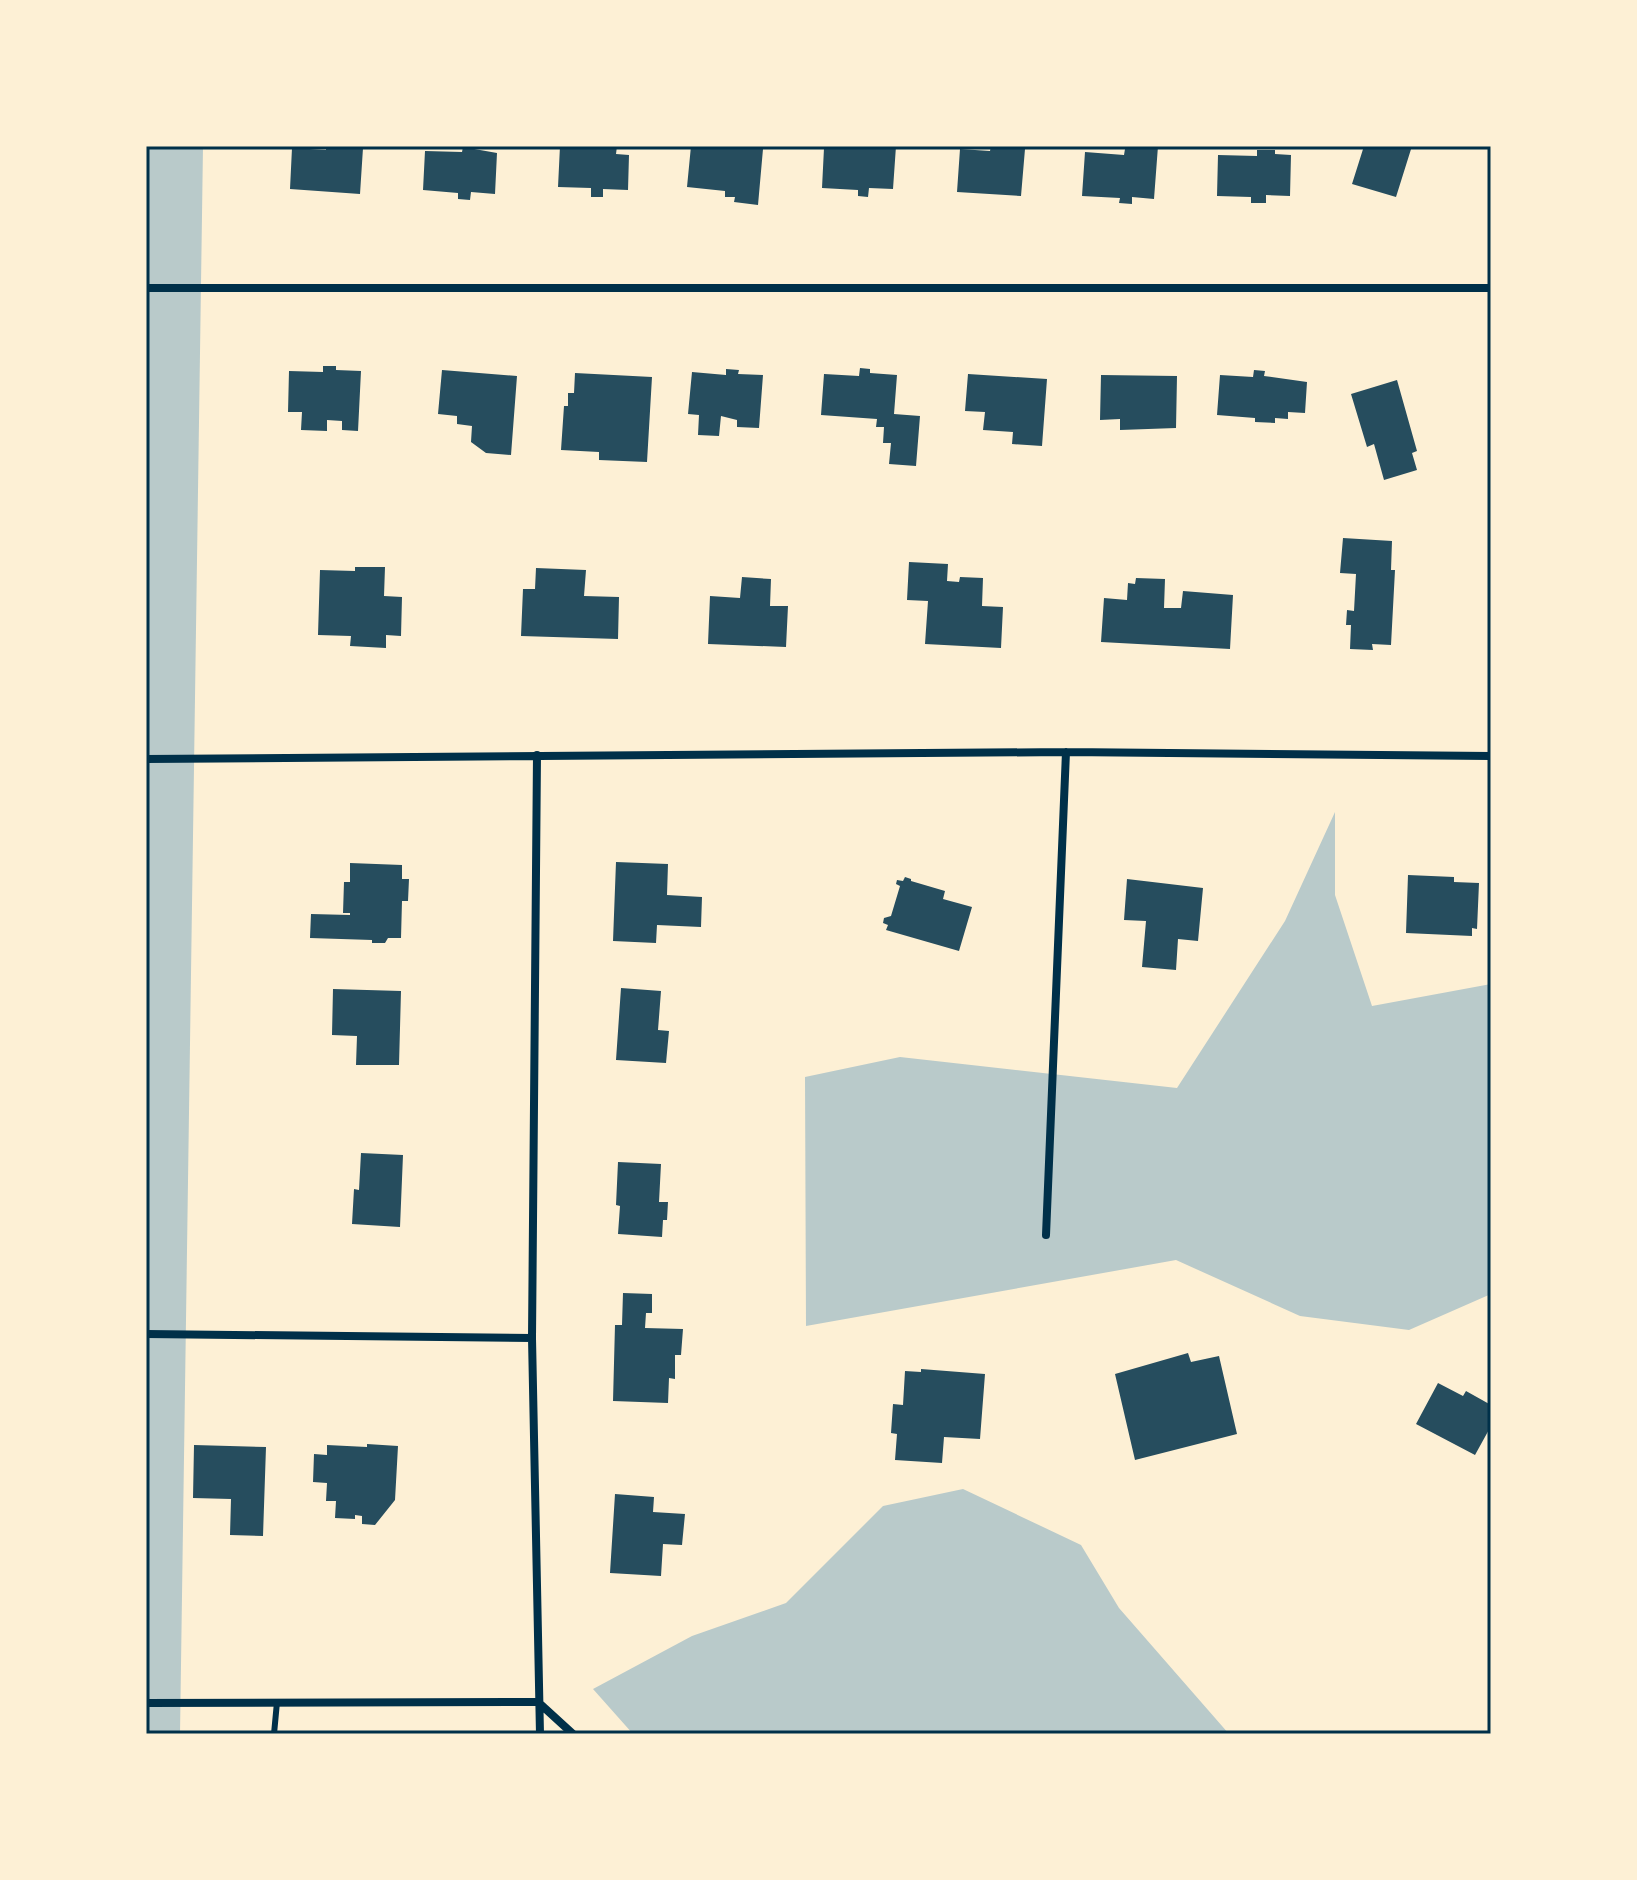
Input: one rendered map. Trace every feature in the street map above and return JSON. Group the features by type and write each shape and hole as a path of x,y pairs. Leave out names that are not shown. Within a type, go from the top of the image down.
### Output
{"street":[{"path":"146,288 1491,288"},
{"path":"1046,1235 1066,752"},
{"path":"146,759 1066,752 1491,756"},
{"path":"537,755 532,1338 540,1734"},
{"path":"146,1334 532,1338"},
{"path":"146,1703 538,1702 573,1734"}],"lane":[{"path":"274,1734 277,1702"}],"shaded area":[{"path":"146,146 203,146 180,1734 146,1734"},
{"path":"1335,812 1335,895 1372,1006 1491,984 1491,1294 1409,1330 1300,1316 1176,1260 806,1326 805,1077 900,1057 1177,1088 1285,921"},
{"path":"963,1489 1081,1545 1119,1608 1229,1734 633,1734 593,1689 692,1636 786,1603 883,1506"}],"building":[{"path":"326,146 363,148 360,194 290,189 292,148 326,150"},
{"path":"560,146 617,146 616,154 629,155 628,190 603,189 603,197 591,197 591,188 558,187"},
{"path":"691,146 726,149 726,146 759,146 763,149 758,205 734,202 735,197 725,197 725,191 687,187"},
{"path":"832,146 862,149 862,146 896,146 893,189 869,188 868,197 858,196 858,190 822,188 824,148 831,149"},
{"path":"991,146 1025,149 1021,196 957,192 960,149 990,151"},
{"path":"1130,146 1158,146 1154,199 1132,197 1132,204 1119,203 1120,198 1082,196 1085,152 1124,155 1125,149 1130,149"},
{"path":"1364,146 1412,146 1396,197 1352,184"},
{"path":"463,147 497,153 495,194 471,192 470,200 458,199 458,193 423,190 425,151 462,152"},
{"path":"1257,150 1275,150 1275,154 1291,155 1290,196 1266,195 1266,203 1251,203 1251,197 1217,196 1218,155 1257,156"},
{"path":"323,366 361,371 358,431 342,430 342,421 327,420 327,431 301,430 302,412 288,412 289,371 323,372"},
{"path":"860,368 870,369 870,373 897,375 894,414 920,416 916,466 889,464 891,443 883,443 884,427 876,427 877,419 821,415 824,374 859,376"},
{"path":"726,369 739,370 738,374 763,375 759,428 737,427 737,420 721,416 719,436 698,435 699,415 688,414 692,372 726,375"},
{"path":"442,370 517,376 511,455 486,453 471,442 472,426 457,424 457,416 438,414"},
{"path":"1254,370 1265,371 1264,376 1307,382 1305,413 1288,412 1288,419 1275,418 1275,423 1217,415 1220,375 1253,377"},
{"path":"575,373 652,377 647,462 599,460 599,452 561,450 564,406 568,406 568,393 574,393"},
{"path":"968,374 1047,379 1042,446 1012,444 1013,432 983,430 985,412 965,411"},
{"path":"1101,375 1177,376 1176,428 1120,430 1120,419 1100,420"},
{"path":"1397,380 1417,451 1412,453 1417,470 1384,480 1374,444 1367,447 1351,394"},
{"path":"1343,538 1392,541 1391,570 1395,570 1391,645 1372,644 1373,650 1350,649 1351,625 1346,625 1347,610 1354,611 1356,574 1340,573"},
{"path":"909,562 948,564 947,581 959,582 960,577 983,578 982,606 1003,607 1001,648 925,644 928,601 907,600"},
{"path":"355,567 385,567 384,596 402,597 401,636 386,635 386,648 350,646 351,636 318,635 320,570 355,571"},
{"path":"536,568 586,570 584,596 619,597 618,639 521,636 523,589 535,589"},
{"path":"742,577 771,579 770,606 788,606 786,647 708,644 710,596 740,598"},
{"path":"1136,578 1165,579 1164,608 1181,608 1183,591 1233,595 1230,649 1101,642 1104,598 1127,600 1128,583 1135,584"},
{"path":"616,862 668,864 667,895 702,897 701,927 657,925 656,943 613,941"},
{"path":"350,863 402,865 402,879 409,879 408,901 402,901 401,938 372,943 372,940 310,938 311,914 350,915 343,913 344,882 350,882"},
{"path":"1408,875 1454,877 1454,882 1479,883 1477,929 1472,928 1472,936 1406,933"},
{"path":"905,877 945,891 943,899 972,907 959,951 886,930 888,925 883,923 884,918 891,916 900,886 896,884 897,880 903,881"},
{"path":"1127,879 1203,888 1198,941 1178,939 1176,970 1142,967 1146,921 1124,920"},
{"path":"621,988 661,991 658,1030 669,1031 666,1063 616,1060"},
{"path":"333,989 401,991 399,1065 356,1065 357,1036 332,1035"},
{"path":"361,1153 403,1155 400,1227 352,1224 354,1189 359,1190"},
{"path":"618,1162 661,1164 659,1202 668,1202 662,1237 618,1234"},
{"path":"623,1293 652,1294 652,1313 646,1313 645,1328 683,1329 681,1355 675,1355 675,1379 669,1378 668,1403 613,1401 615,1325 622,1325"},
{"path":"1188,1353 1191,1362 1219,1356 1237,1434 1135,1460 1115,1374"},
{"path":"921,1369 985,1374 980,1439 944,1437 942,1463 895,1460 897,1434 891,1433 893,1404 903,1405 905,1371 921,1372"},
{"path":"1438,1383 1463,1396 1466,1391 1491,1405 1491,1426 1475,1455 1416,1424"},
{"path":"367,1444 398,1446 395,1500 375,1525 362,1524 362,1516 355,1515 355,1519 335,1518 336,1501 326,1501 327,1483 313,1482 314,1454 327,1455 327,1445 367,1447"},
{"path":"194,1445 266,1447 263,1536 230,1535 231,1499 193,1498"},
{"path":"615,1494 654,1497 653,1512 685,1514 682,1545 663,1544 661,1576 610,1573"}]}
